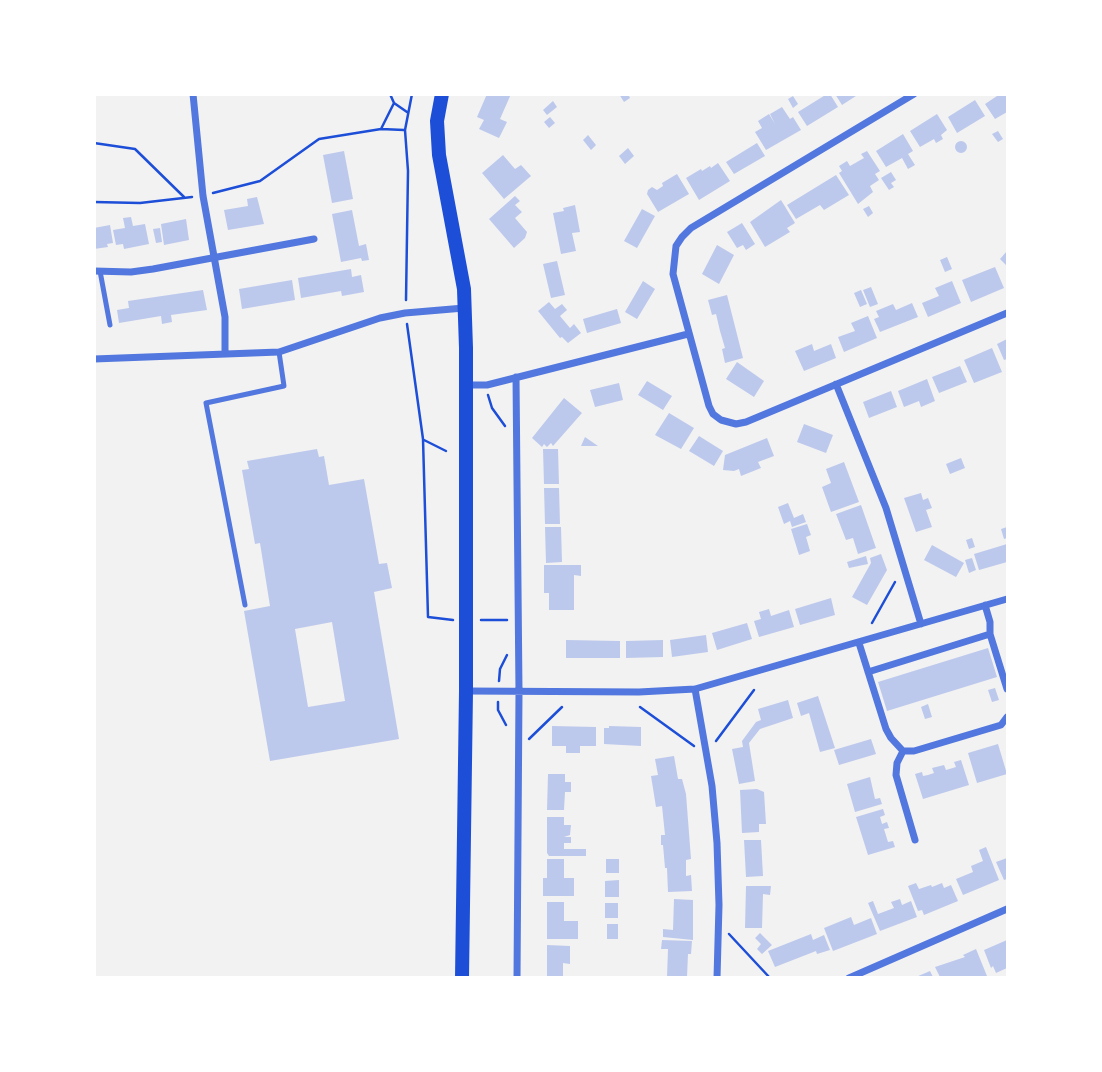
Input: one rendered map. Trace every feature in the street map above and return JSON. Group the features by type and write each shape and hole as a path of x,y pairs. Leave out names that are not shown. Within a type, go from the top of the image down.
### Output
{"main road":[{"path":"442,94 437,121 439,155 464,289 466,691 462,978"}],"street":[{"path":"193,94 203,196 225,317 225,354"},
{"path":"914,94 691,228 676,246 673,274 709,406 713,414 729,423 746,422 1007,313"},
{"path":"97,271 131,272 215,259 314,239"},
{"path":"94,359 279,352 380,318 464,308"},
{"path":"464,385 487,385 688,334"},
{"path":"516,377 519,692 517,978"},
{"path":"836,384 886,508 921,624"},
{"path":"466,691 695,690 1007,599"},
{"path":"985,605 990,634 1007,689"},
{"path":"868,671 990,634"},
{"path":"859,643 886,729 903,751 914,751 1000,725 1007,719"},
{"path":"695,690 712,786 717,844 717,978"},
{"path":"903,751 897,762 896,775 915,840"},
{"path":"849,978 1007,909"}],"lane":[{"path":"97,271 110,325"},
{"path":"245,605 206,403 284,386 279,352"}],"path":[{"path":"390,94 394,103 408,113"},
{"path":"412,94 405,130 408,172 405,313 423,439 428,617 456,620"},
{"path":"381,129 394,103"},
{"path":"94,202 140,203 203,196 260,181 319,139 381,129 405,130"},
{"path":"94,143 135,149 184,197"},
{"path":"423,439 446,451"},
{"path":"872,623 898,576"},
{"path":"475,621 508,620"},
{"path":"716,741 754,690"},
{"path":"524,743 562,707"},
{"path":"640,707 694,746"},
{"path":"729,934 770,978"}],"building":[{"path":"487,94 511,94 500,119 507,122 499,138 479,129 484,120 477,117"},
{"path":"619,94 628,94 630,98 624,102"},
{"path":"830,94 838,107 807,126 798,112"},
{"path":"835,94 859,94 842,105"},
{"path":"1000,94 1007,94 1007,112 995,119 985,104"},
{"path":"793,96 798,104 793,108 788,99"},
{"path":"975,100 985,116 957,133 948,117"},
{"path":"553,101 557,107 547,115 543,110"},
{"path":"782,107 790,119 793,117 801,130 766,150 755,132 762,128 758,121 769,114 775,124 770,114"},
{"path":"937,114 947,130 941,135 943,139 936,143 934,139 920,147 910,131"},
{"path":"550,117 555,123 549,128 544,122"},
{"path":"998,131 1003,139 998,142 992,134"},
{"path":"903,134 913,151 908,154 915,165 908,169 902,158 886,167 876,151"},
{"path":"588,135 596,145 591,150 583,140"},
{"path":"961,141 967,147 961,153 955,147"},
{"path":"757,143 765,156 734,174 726,162"},
{"path":"628,148 634,156 625,164 619,156"},
{"path":"344,151 353,199 332,203 323,155"},
{"path":"867,151 880,171 875,174 879,180 870,186 873,192 858,204 839,173 842,171 839,166 847,161 850,166 864,158 861,154"},
{"path":"503,155 515,169 521,165 531,176 504,199 482,173"},
{"path":"718,163 730,181 699,200 686,178"},
{"path":"891,172 896,180 891,183 894,187 889,190 881,178"},
{"path":"677,174 689,194 658,212 647,194 648,190 652,187 657,190 663,186 662,183"},
{"path":"836,175 849,195 824,210 820,205 796,219 787,205"},
{"path":"515,196 520,201 515,205 522,212 515,218 527,232 525,238 514,248 489,219"},
{"path":"257,197 264,224 228,230 224,210 248,206 247,199"},
{"path":"781,200 795,223 787,228 790,232 765,247 750,222"},
{"path":"575,205 580,232 572,233 576,251 561,254 553,213"},
{"path":"869,206 873,213 868,217 863,209"},
{"path":"642,209 655,216 637,248 624,241"},
{"path":"352,210 359,246 366,244 369,260 362,261 361,258 341,262 332,214"},
{"path":"131,217 133,226 145,224 149,244 124,249 123,244 116,245 113,230 125,228 123,218"},
{"path":"186,219 189,240 164,245 161,224"},
{"path":"742,223 755,244 746,250 743,245 737,248 727,232"},
{"path":"110,225 113,243 107,244 108,247 94,249 94,228"},
{"path":"160,228 162,242 156,243 153,229"},
{"path":"717,245 734,255 719,284 702,274"},
{"path":"1007,251 1007,266 1000,259"},
{"path":"947,257 952,269 945,272 940,260"},
{"path":"557,261 565,295 551,298 543,264"},
{"path":"995,267 1004,288 971,302 962,280"},
{"path":"351,269 352,277 361,275 364,292 342,296 341,291 301,298 298,278"},
{"path":"292,280 295,300 242,309 239,289"},
{"path":"643,281 655,289 637,319 625,312"},
{"path":"952,281 961,303 928,317 922,303 939,296 935,288"},
{"path":"871,287 878,304 870,307 863,290"},
{"path":"203,290 207,310 171,315 172,322 162,324 161,316 119,323 117,310 129,308 128,301"},
{"path":"861,290 867,304 860,307 854,293"},
{"path":"727,295 743,358 725,363 722,349 725,348 716,314 712,315 708,300"},
{"path":"549,302 555,309 562,304 567,310 560,316 570,328 574,324 581,333 568,343 560,338 538,311"},
{"path":"912,303 918,317 880,332 874,319 879,317 876,311 893,304 896,310"},
{"path":"617,309 621,323 587,333 583,319"},
{"path":"868,316 877,338 844,352 838,337 855,331 851,323"},
{"path":"1007,339 1007,359 1004,360 997,344"},
{"path":"812,344 814,351 831,344 836,358 804,371 795,351"},
{"path":"992,348 1002,372 974,383 964,360"},
{"path":"737,362 764,381 754,397 726,379"},
{"path":"960,366 967,382 939,393 932,377"},
{"path":"927,379 935,401 921,407 919,401 904,407 898,391"},
{"path":"647,381 672,396 663,410 638,395"},
{"path":"619,383 623,400 595,407 590,390"},
{"path":"891,391 897,407 869,418 863,402"},
{"path":"564,398 582,413 553,446 551,443 542,447 532,438"},
{"path":"669,413 694,428 681,449 655,435"},
{"path":"804,424 833,435 826,453 797,442"},
{"path":"699,436 723,451 714,466 689,451"},
{"path":"585,437 598,446 581,446"},
{"path":"767,438 774,456 758,462 761,468 741,476 739,469 723,470 725,455"},
{"path":"317,449 319,457 324,456 329,485 364,479 379,564 387,563 392,588 374,592 399,739 270,761 244,611 270,606 260,543 255,544 242,470 249,469 247,461","holes":["332,622 345,701 308,707 295,629"]},
{"path":"543,449 558,449 559,484 544,484"},
{"path":"961,458 965,468 950,474 946,464"},
{"path":"844,462 859,502 831,512 822,487 831,483 826,469"},
{"path":"544,488 559,488 560,524 545,524"},
{"path":"921,493 923,500 928,498 932,508 926,510 932,527 916,532 904,498"},
{"path":"788,503 794,518 803,514 806,522 792,527 790,521 784,524 778,507"},
{"path":"861,505 876,548 858,554 853,538 846,540 836,514"},
{"path":"807,524 811,535 806,537 810,551 799,555 791,529"},
{"path":"545,527 561,527 562,562 546,563"},
{"path":"1007,527 1007,538 1004,539 1001,529"},
{"path":"972,538 975,547 969,549 966,540"},
{"path":"1007,544 1007,562 979,570 974,554"},
{"path":"932,545 964,563 956,577 924,560"},
{"path":"881,554 887,570 867,605 852,597 871,563 870,558"},
{"path":"866,556 868,564 849,568 847,562"},
{"path":"972,558 976,570 969,573 965,560"},
{"path":"544,565 581,565 581,576 574,575 574,610 549,610 549,593 544,593"},
{"path":"831,598 835,615 800,625 795,609"},
{"path":"769,609 771,616 789,610 794,627 759,637 754,621 761,619 759,612"},
{"path":"747,623 752,639 717,650 712,633"},
{"path":"706,635 708,652 672,657 670,640"},
{"path":"566,640 620,641 620,658 566,658"},
{"path":"663,640 663,657 626,658 626,641"},
{"path":"988,648 997,677 887,711 878,682"},
{"path":"995,688 999,700 992,702 988,690"},
{"path":"818,696 835,748 820,752 809,713 801,716 797,703"},
{"path":"788,700 793,718 760,729 749,743 755,781 739,784 732,749 743,747 742,741 756,722 761,720 758,709"},
{"path":"928,704 932,717 925,719 921,707"},
{"path":"552,726 596,727 596,746 580,746 580,753 566,753 566,746 552,746"},
{"path":"641,727 641,746 604,744 604,728"},
{"path":"871,739 876,754 839,765 834,750"},
{"path":"998,744 1007,774 977,783 968,753"},
{"path":"674,756 678,779 682,779 686,794 691,859 686,860 686,876 691,875 692,891 668,892 667,868 661,845 661,835 665,835 662,806 656,807 651,776 658,775 655,759"},
{"path":"961,760 969,785 923,799 915,774 922,772 923,776 928,775 934,773 932,768 944,765 946,770 956,767 954,762"},
{"path":"548,774 565,774 565,782 571,782 571,792 565,792 564,810 547,810"},
{"path":"870,777 875,799 880,798 882,804 855,812 847,784"},
{"path":"757,789 764,792 766,824 759,824 759,832 742,833 740,790"},
{"path":"883,809 885,815 880,817 882,824 887,822 889,828 884,829 888,842 893,841 895,847 868,855 856,817"},
{"path":"547,817 564,817 564,825 571,825 570,835 564,837 571,837 571,843 564,843 564,849 586,849 586,856 549,856"},
{"path":"744,840 761,840 763,876 746,877"},
{"path":"986,847 999,880 963,895 956,879 973,872 971,866 983,861 979,850"},
{"path":"1007,858 1007,879 1004,880 996,862"},
{"path":"547,859 564,859 564,878 574,878 574,896 543,896"},
{"path":"606,859 619,859 619,873 606,873"},
{"path":"619,880 619,897 605,897 605,881"},
{"path":"916,883 919,889 942,883 944,888 951,885 958,901 924,915 922,910 918,911 908,886"},
{"path":"746,886 771,886 770,895 763,894 762,928 745,928"},
{"path":"674,899 693,900 693,940 663,937 663,929 673,930"},
{"path":"900,899 902,905 911,901 917,917 880,931 868,903 873,901 878,914 894,908 891,902"},
{"path":"547,902 564,902 564,921 578,921 578,939 547,939"},
{"path":"605,903 618,903 618,918 605,918"},
{"path":"851,917 854,925 871,918 877,934 833,951 824,928"},
{"path":"607,924 618,924 618,939 607,939"},
{"path":"760,933 772,945 762,954 757,949 761,944 755,938"},
{"path":"811,934 813,940 824,935 830,950 817,954 816,951 775,967 768,951"},
{"path":"662,940 692,941 691,954 688,954 687,977 667,977 668,949 661,949"},
{"path":"1007,940 1007,968 996,973 993,966 991,968 984,950"},
{"path":"547,945 570,946 570,964 563,963 563,977 547,977"},
{"path":"976,949 987,976 940,977 935,967 965,957 963,955"},
{"path":"930,971 933,977 916,977"}]}
